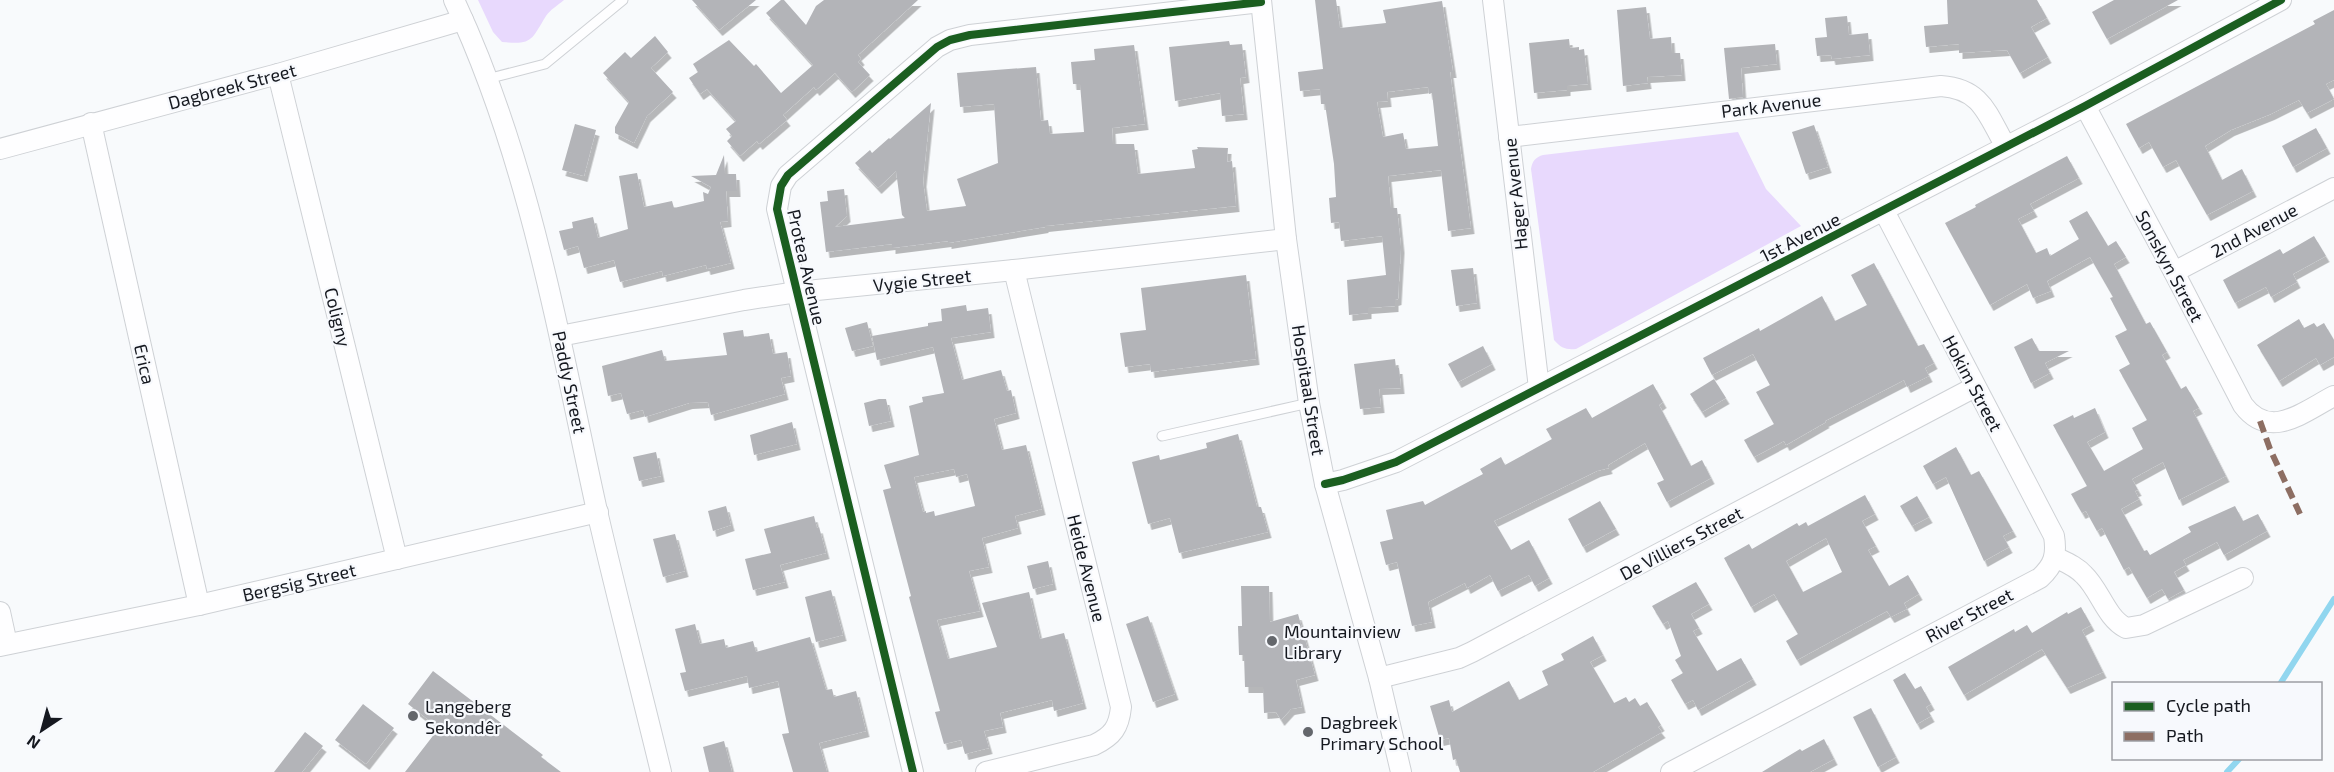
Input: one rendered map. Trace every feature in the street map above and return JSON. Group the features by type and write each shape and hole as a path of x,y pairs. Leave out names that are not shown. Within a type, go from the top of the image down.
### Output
{"street":[{"name":"Paddy Street","path":"454,0 488,80 514,158 560,336 598,512 661,772"},
{"name":"Hager Avenue","path":"1493,0 1539,388"},
{"name":"1st Avenue","path":"1324,484 1384,467 1884,211 2005,145 2085,106 2254,6 2281,0"},
{"name":"Hospitaal Street","path":"1261,1 1286,239 1309,403 1324,484 1378,678 1401,772"},
{"name":"Protea Avenue","path":"913,772 777,209 781,186 788,175 937,47 950,40 970,35 1261,1"},
{"name":"Dagbreek Street","path":"0,149 278,74 463,20"},
{"name":"Coligny","path":"278,74 398,559"},
{"name":"Park Avenue","path":"1509,137 1941,86 1970,93 1987,111 2005,145"},
{"name":"Sonskyn Street","path":"2085,106 2242,405 2250,415 2260,421 2273,424 2285,422 2334,396"},
{"name":"Erica","path":"91,123 199,605"},
{"name":"2nd Avenue","path":"2174,272 2334,188"},
{"name":"Hokim Street","path":"1884,211 2054,536 2055,557"},
{"name":"Vygie Street","path":"560,336 796,292 1286,239"},
{"name":"Heide Avenue","path":"986,772 1100,742 1115,731 1121,706 1014,270"},
{"name":"De Villiers Street","path":"1378,678 1472,652 1975,387"},
{"name":"Bergsig Street","path":"3,645 199,605 598,512"},
{"path":"2055,557 2071,564 2085,575 2114,618 2126,628 2144,625 2243,578"},
{"name":"River Street","path":"1671,772 2040,578 2051,568 2055,557"},
{"path":"0,612 3,645"}],"lane":[{"path":"488,80 545,64 624,0"},
{"path":"1162,436 1309,403"}],"shaded area":[{"path":"478,0 564,0 548,14 534,36 520,43 512,43 502,42 493,32"},
{"path":"1738,132 1766,189 1801,226 1576,349 1566,349 1559,345 1554,340 1531,169 1535,160 1543,155"}],"building":[{"path":"692,0 756,0 719,30"},
{"path":"784,0 806,25 816,6 824,0 918,0 858,55 861,59 858,62 870,75 852,92 835,73 816,90 814,87 783,115 787,120 759,144 757,141 740,156 727,141 732,136 726,129 736,121 707,89 700,94 689,78 698,72 693,64 729,40 754,66 756,64 781,93 813,65 766,13"},
{"path":"1315,0 1336,0 1340,28 1386,23 1383,10 1442,1 1453,72 1450,72 1471,228 1448,231 1441,170 1388,176 1391,208 1397,208 1401,247 1398,299 1395,300 1395,306 1368,308 1368,313 1349,315 1347,280 1386,275 1382,236 1341,241 1339,222 1331,223 1329,198 1336,197 1334,164 1325,104 1321,104 1320,89 1300,91 1298,72 1323,69","holes":["1428,87 1429,94 1432,93 1438,146 1406,149 1403,133 1383,137 1377,102 1388,101 1387,92"]},
{"path":"1947,0 2037,0 2047,18 2031,27 2048,57 2020,73 2007,50 1959,53 1959,44 1926,47 1924,26 1948,24"},
{"path":"2114,0 2178,0 2107,39 2092,12"},
{"path":"1646,7 1650,39 1671,37 1672,53 1680,53 1682,75 1647,77 1648,83 1623,86 1617,10"},
{"path":"2334,10 2334,80 2326,84 2334,99 2307,113 2299,100 2231,130 2205,146 2222,180 2242,169 2253,191 2207,215 2176,160 2163,167 2149,142 2139,148 2126,124 2315,24 2313,21"},
{"path":"1847,16 1849,35 1868,33 1870,55 1832,59 1831,55 1817,56 1815,38 1827,37 1825,18"},
{"path":"655,36 668,52 651,68 673,92 647,116 634,143 615,133 615,127 629,102 603,73 625,52 631,58"},
{"path":"1569,39 1570,48 1584,49 1588,84 1567,86 1567,90 1534,93 1529,43"},
{"path":"1229,41 1230,45 1242,44 1246,77 1240,78 1244,114 1222,116 1220,93 1175,101 1169,47"},
{"path":"1775,44 1777,64 1741,68 1743,97 1729,99 1724,48"},
{"path":"1134,45 1145,124 1112,128 1113,144 1134,144 1138,174 1195,168 1192,150 1198,149 1197,147 1228,148 1227,162 1232,161 1236,206 1045,226 948,243 948,241 892,248 892,244 826,252 820,202 828,201 827,191 844,189 847,216 835,227 905,218 902,215 896,171 878,188 855,163 870,150 872,153 890,139 931,103 923,181 927,211 966,206 957,179 998,163 994,104 960,107 957,73 1036,67 1041,121 1048,120 1050,134 1084,132 1080,84 1073,84 1071,62 1095,60 1094,49"},
{"path":"575,124 596,130 584,176 562,170"},
{"path":"1814,125 1828,167 1806,174 1792,132"},
{"path":"2316,128 2327,148 2293,167 2282,146"},
{"path":"724,155 725,174 736,174 737,191 726,191 728,221 720,222 731,263 707,269 706,265 663,276 662,271 620,282 614,260 584,268 578,246 564,250 559,231 573,228 572,222 593,217 598,238 628,229 619,176 637,173 644,207 672,201 674,208 704,201 703,192 708,194 711,187 691,176 716,175"},
{"path":"2067,156 2079,178 2030,204 2034,211 2018,219 2036,253 2047,248 2050,256 2079,239 2069,221 2087,211 2108,246 2116,241 2126,257 2114,264 2146,324 2150,322 2167,352 2162,355 2181,389 2186,386 2199,408 2193,411 2226,476 2179,500 2163,462 2132,479 2138,490 2135,491 2139,499 2121,509 2144,551 2147,550 2150,555 2191,532 2188,527 2235,506 2243,521 2258,514 2267,531 2224,555 2217,542 2183,560 2186,565 2174,572 2184,590 2168,599 2162,589 2147,598 2129,567 2124,570 2102,528 2097,531 2086,511 2082,513 2071,494 2087,486 2053,425 2095,408 2105,432 2087,442 2104,471 2143,449 2132,428 2147,420 2119,370 2130,364 2115,336 2127,330 2110,298 2113,297 2090,257 2047,281 2051,291 2033,298 2027,284 1990,305 1945,223"},
{"path":"2314,236 2326,256 2293,274 2297,282 2271,297 2266,287 2235,303 2223,280 2280,249 2283,254"},
{"path":"1874,263 1918,346 1924,344 1934,363 1925,368 1929,376 1907,387 1904,380 1825,421 1786,445 1784,441 1754,457 1744,440 1774,424 1756,392 1770,385 1753,354 1712,375 1703,358 1759,328 1760,331 1822,296 1835,321 1867,305 1851,275"},
{"path":"1473,268 1477,303 1456,306 1451,270"},
{"path":"1246,275 1256,359 1151,372 1150,364 1125,367 1120,333 1146,330 1141,288"},
{"path":"966,305 967,311 988,308 991,332 951,338 962,380 1001,370 1007,391 1011,390 1016,413 994,419 1002,450 1026,445 1042,509 1015,516 1018,528 982,538 989,567 969,571 980,611 937,620 948,659 997,647 982,603 1029,592 1040,639 1064,633 1083,703 1054,711 1052,700 1000,713 1003,727 984,731 989,748 965,754 961,740 944,744 935,712 940,711 883,490 891,488 884,465 919,455 909,406 923,402 922,397 944,393 933,347 877,360 872,336 928,326 928,323 942,321 941,309","holes":["954,469 956,477 967,474 975,506 935,516 934,511 923,512 914,477"]},
{"path":"2299,319 2304,328 2314,323 2317,327 2324,323 2334,340 2334,357 2320,365 2316,358 2279,381 2257,345"},
{"path":"867,322 873,346 852,351 845,328"},
{"path":"743,330 744,337 769,333 773,354 787,352 791,376 781,378 785,394 711,415 708,402 689,403 645,417 643,410 627,414 621,393 608,396 602,366 662,350 665,361 727,355 723,333"},
{"path":"2032,338 2039,351 2069,351 2045,363 2050,373 2031,383 2014,347"},
{"path":"1483,346 1492,364 1458,382 1448,364"},
{"path":"1395,359 1396,368 1399,368 1401,388 1379,389 1381,407 1360,409 1354,364"},
{"path":"1714,379 1726,398 1702,412 1690,394"},
{"path":"1653,384 1663,402 1659,405 1691,466 1702,460 1711,478 1667,502 1657,483 1664,480 1645,443 1608,465 1609,468 1597,471 1494,521 1511,550 1529,540 1549,578 1535,586 1529,575 1498,591 1490,575 1467,588 1465,583 1428,602 1432,622 1412,626 1397,562 1386,565 1380,542 1393,539 1386,510 1423,501 1425,505 1483,474 1480,469 1501,457 1505,465 1552,439 1546,429 1586,408 1592,418"},
{"path":"886,399 891,421 869,426 864,403"},
{"path":"792,422 797,444 754,455 750,435"},
{"path":"1238,434 1257,507 1261,507 1268,532 1179,553 1170,518 1148,524 1132,462 1159,455 1160,460 1207,448 1206,443"},
{"path":"1956,447 1971,475 1979,471 2013,531 2003,536 2009,547 1984,561 1946,477 1933,484 1923,466"},
{"path":"656,452 661,476 639,481 633,457"},
{"path":"1865,495 1875,514 1862,521 1876,546 1868,550 1889,586 1908,575 1919,594 1904,603 1907,609 1891,617 1887,611 1797,660 1786,641 1798,634 1774,594 1751,607 1724,558 1749,544 1752,549 1797,523 1799,526 1806,522 1808,526","holes":["1826,538 1842,572 1803,592 1786,561"]},
{"path":"1917,496 1929,517 1912,526 1900,506"},
{"path":"1600,501 1616,529 1583,547 1568,519"},
{"path":"726,506 731,525 713,531 708,511"},
{"path":"814,516 826,553 780,565 785,582 753,590 745,559 771,553 764,529"},
{"path":"675,534 685,571 663,577 653,539"},
{"path":"1048,561 1053,584 1033,589 1027,566"},
{"path":"1696,582 1709,604 1691,614 1699,628 1693,631 1717,671 1741,658 1753,679 1698,710 1693,700 1685,704 1671,680 1683,673 1675,660 1681,656 1668,621 1663,624 1652,606"},
{"name":"Mountainview Library","path":"1241,586 1269,586 1270,622 1298,614 1315,675 1296,680 1302,707 1291,709 1281,720 1276,712 1264,713 1263,687 1245,687 1244,655 1239,655 1238,626 1242,626"},
{"path":"831,590 843,635 816,642 805,597"},
{"path":"2081,607 2091,625 2082,630 2103,672 2067,688 2042,649 1964,695 1948,667 2014,629 2015,632 2027,625 2032,633 2067,612 2068,614"},
{"path":"1148,616 1175,694 1153,702 1126,624"},
{"path":"695,624 700,644 724,639 726,648 753,641 756,652 810,637 826,690 832,689 834,697 856,691 866,731 819,743 827,772 793,772 782,734 789,733 778,681 749,688 747,676 685,691 680,673 686,672 675,629"},
{"path":"1593,636 1603,655 1590,662 1614,703 1626,697 1629,702 1635,698 1640,706 1647,702 1661,725 1658,727 1662,732 1593,772 1460,772 1456,759 1453,760 1449,738 1440,740 1430,706 1449,700 1452,712 1509,681 1519,700 1548,685 1542,671 1564,660 1561,654"},
{"path":"433,671 543,755 541,757 561,772 405,772 439,728 408,704"},
{"path":"1905,673 1915,689 1921,686 1931,704 1926,707 1931,716 1917,724 1893,680"},
{"path":"363,704 394,728 366,764 335,740"},
{"path":"1871,708 1896,757 1878,767 1853,717"},
{"path":"305,732 323,746 302,772 274,772"},
{"path":"1824,739 1834,759 1810,772 1762,772 1800,749 1802,751"},
{"path":"724,741 732,772 709,772 703,747"}],"waterway":[{"path":"2281,682 2334,599"},
{"path":"2227,772 2238,760"}],"marked path":[{"path":"2260,421 2270,449 2300,514"}],"cycle path":[{"path":"1325,484 1396,462 2085,106 2281,0"},
{"path":"913,772 777,209 781,186 788,175 937,47 950,40 970,35 1261,2"}],"place":[{"name":"Mountainview Library","path":"1272,641"},
{"name":"Langeberg Sekondêr","path":"413,716"},
{"name":"Dagbreek Primary School","path":"1308,732"}]}
